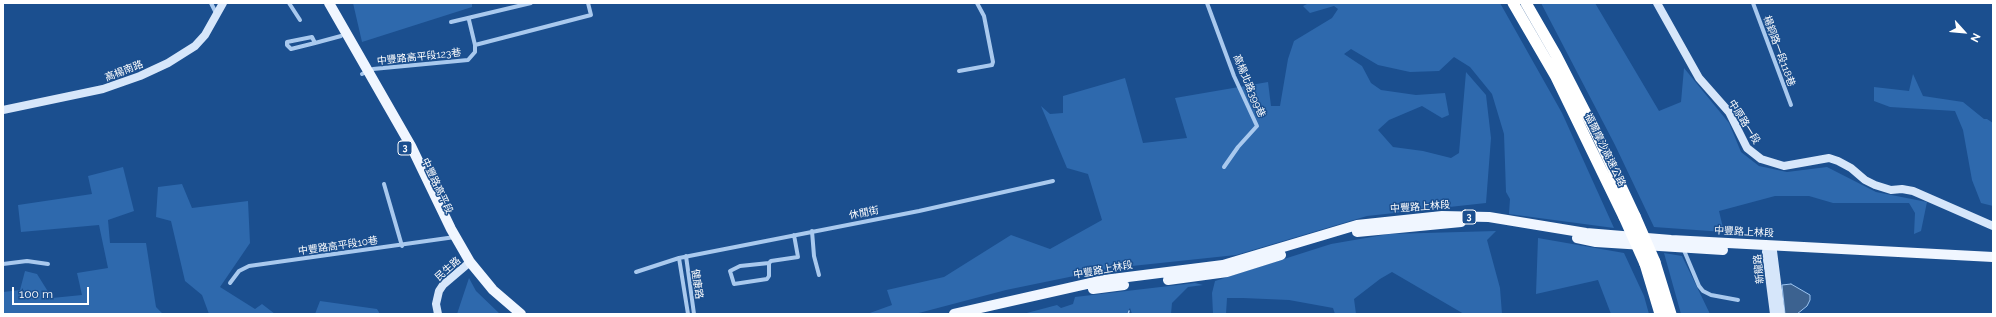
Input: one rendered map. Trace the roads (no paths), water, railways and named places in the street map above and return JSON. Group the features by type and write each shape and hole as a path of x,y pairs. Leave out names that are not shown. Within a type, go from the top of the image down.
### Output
{"highway":[{"name":"福爾摩沙高速公路","path":"1513,3 1556,77 1630,217"},
{"name":"福爾摩沙高速公路","path":"1526,3 1556,55 1598,136 1671,314"},
{"name":"福爾摩沙高速公路","path":"1650,263 1660,314"}],"main road":[{"name":"中豐路高平段","path":"322,3 341,36 411,146 452,238 467,264 490,292"},
{"name":"中豐路高平段","path":"329,3 365,72"},
{"name":"中豐路上林段","path":"954,314 1104,280 1223,265 1357,225 1442,216 1488,217 1586,234 1769,250 1993,262"},
{"name":"中豐路上林段","path":"977,314 1082,290 1227,272 1324,239 1356,232 1436,224 1486,223 1521,227 1596,242 1683,248 1993,257"},
{"name":"3","path":"490,292 511,314"},
{"name":"3","path":"490,292 521,314"}],"street":[{"path":"211,3 216,14"},
{"name":"高楊南路","path":"3,110 103,89 161,67 184,55 195,46 204,35 223,3"},
{"path":"289,3 300,20"},
{"path":"451,22 460,19 469,20 531,3"},
{"name":"中豐路高平段123巷","path":"365,72 373,69 468,60 475,52 475,46 591,15 588,3"},
{"path":"959,71 992,65 993,62 984,16 977,3"},
{"name":"高楊北路399巷","path":"1207,3 1234,76 1257,126 1238,147 1224,167"},
{"name":"中原路一段","path":"1657,3 1699,78 1729,112 1747,148 1761,159 1784,166 1829,158 1838,160 1851,168 1865,180 1875,185 1891,190 1902,189 1913,191 1993,226"},
{"name":"楊銅路一段118巷","path":"1753,3 1791,105"},
{"path":"469,20 475,46"},
{"path":"315,43 312,37 287,42 287,45 292,49 315,43 341,36"},
{"name":"休閒街","path":"636,272 686,256 919,211 1052,181"},
{"path":"384,184 402,246"},
{"path":"812,231 814,256 818,275"},
{"path":"769,263 770,276 767,279 734,284 730,271 740,266 769,263 772,261 798,257 794,235"},
{"name":"中豐路高平段10巷","path":"230,283 240,271 249,266 452,238"},
{"path":"1683,248 1699,286 1703,291 1711,295 1738,300"},
{"name":"新龍路","path":"1769,250 1774,314"},
{"name":"新龍路","path":"1769,250 1781,314"},
{"name":"健康路","path":"686,256 694,314"},
{"name":"健康路","path":"679,258 688,314"},
{"path":"3,264 27,261 48,264"},
{"name":"民生路","path":"438,314 436,304 439,291 467,264"}]}
